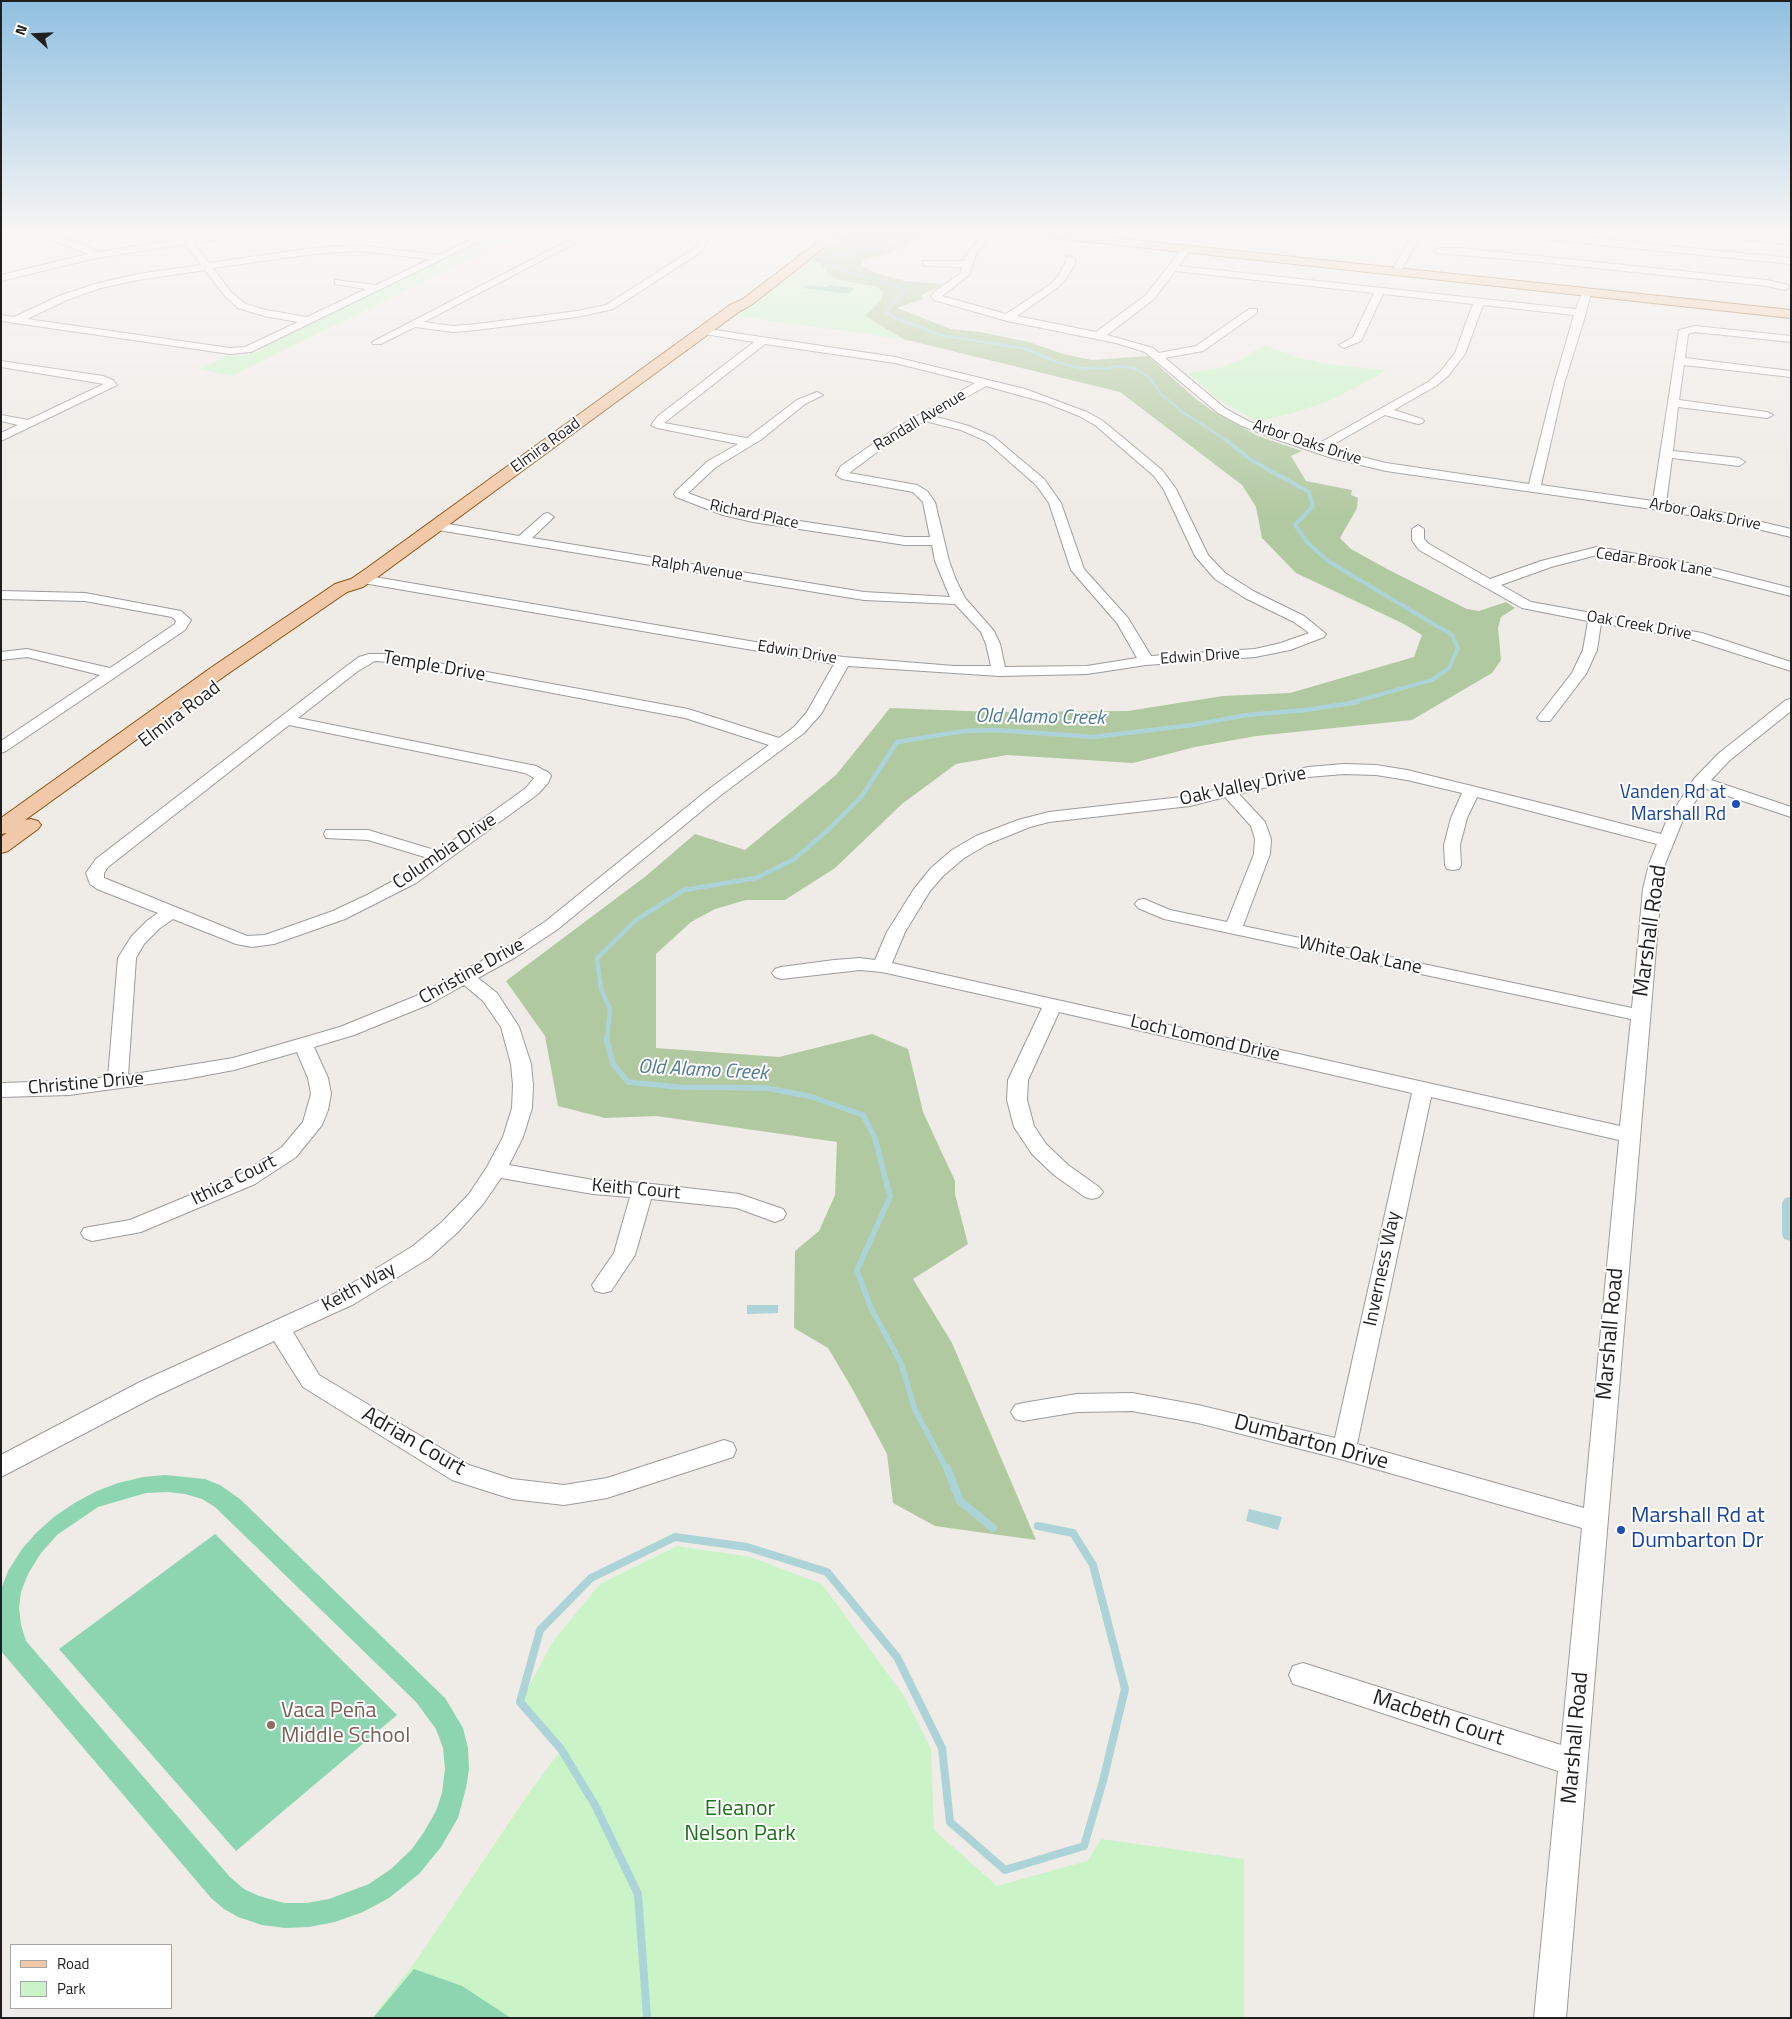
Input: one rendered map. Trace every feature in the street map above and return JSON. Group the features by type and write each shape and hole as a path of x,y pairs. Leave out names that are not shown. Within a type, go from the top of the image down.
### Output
{"main road":[{"name":"Elmira Road","path":"1,828 219,671 341,588 360,581 706,328"},
{"name":"Elmira Road","path":"1,847 235,674 354,591 360,581"}],"street":[{"path":"79,328 236,351 256,348 296,328"},
{"path":"108,332 116,328"},
{"path":"377,342 407,328"},
{"name":"Arbor Oaks Drive","path":"1059,328 1134,344 1149,350 1222,411 1246,424 1317,449 1386,467 1659,506 1724,517 1791,533"},
{"path":"1098,336 1108,328"},
{"path":"1158,356 1199,349 1229,328"},
{"path":"1344,345 1357,339 1362,328"},
{"path":"1317,449 1432,384 1453,365 1460,354 1469,328"},
{"path":"1534,488 1560,384 1576,328"},
{"path":"1659,506 1668,454 1683,332 1695,329 1791,340"},
{"name":"Edwin Drive","path":"360,581 843,661 999,672 1088,670 1146,661 1255,653 1285,648 1319,634 1299,619 1250,595 1220,576 1202,556 1170,489 1158,474 1099,423 1070,408 985,382 867,354 702,331"},
{"path":"748,442 657,425 662,418 763,340"},
{"path":"1680,361 1791,374"},
{"path":"1,364 103,379 111,384 108,388 1,438"},
{"name":"Randall Avenue","path":"985,382 900,430 845,470 842,475 917,489 929,502 942,561 959,600 987,631 993,644 999,672"},
{"name":"Richard Place","path":"817,395 801,402 770,428 712,464 680,494 727,512 753,518 905,541 938,542"},
{"path":"1674,403 1766,415"},
{"path":"1384,412 1418,421"},
{"path":"924,417 965,428 990,439 1000,445 1040,482 1055,503 1078,570 1123,621 1146,661"},
{"path":"1,418 29,424"},
{"path":"1668,454 1739,462"},
{"path":"522,540 548,517"},
{"name":"Ralph Avenue","path":"437,526 864,596 945,601 959,600"},
{"name":"Oak Creek Drive","path":"1418,529 1418,540 1424,547 1527,604 1595,619 1697,636 1791,667"},
{"name":"Cedar Brook Lane","path":"1489,583 1504,580 1546,564 1597,551 1704,570 1791,592"},
{"path":"1,595 72,596 98,599 179,615 184,620 180,627 1,748"},
{"path":"1545,718 1579,674 1590,650 1595,619"},
{"path":"1,656 27,653 112,673"},
{"name":"Temple Drive","path":"95,873 102,863 286,720 364,660 374,657 389,658 688,714 781,744"},
{"name":"Christine Drive","path":"1,1090 60,1088 117,1083 234,1064 347,1031 406,1007 466,978 510,953 552,925 715,792 799,730 813,714 843,661"},
{"name":"Marshall Road","path":"1550,2018 1628,1135 1652,889 1657,864 1674,822 1700,782 1724,757 1791,702"},
{"name":"Columbia Drive","path":"95,873 96,880 103,885 242,940 252,942 268,940 339,915 373,899 410,878 441,858 532,792 543,776 530,769 286,720"},
{"name":"Oak Valley Drive","path":"882,966 896,932 923,889 937,872 958,854 982,840 1024,823 1049,817 1190,801 1308,772 1376,770 1407,775 1472,790 1666,841"},
{"path":"1700,782 1791,812"},
{"path":"1453,865 1452,845 1459,818 1472,790"},
{"path":"1229,792 1259,825 1263,839 1262,854 1233,929"},
{"path":"332,834 368,835 386,838 441,858"},
{"name":"White Oak Lane","path":"1144,904 1164,914 1640,1016"},
{"path":"117,1083 120,1065 127,958 136,941 154,924 172,912"},
{"name":"Loch Lomond Drive","path":"781,973 851,965 882,966 1628,1135"},
{"name":"Keith Way","path":"1,1467 148,1390 346,1298 385,1276 421,1252 457,1220 476,1199 496,1170 513,1137 522,1108 523,1086 521,1064 510,1027 490,997 466,978"},
{"path":"1053,1004 1018,1080 1017,1100 1024,1127 1039,1149 1061,1170 1092,1192"},
{"name":"Ithica Court","path":"92,1233 133,1227 248,1179 289,1152 312,1125 318,1110 321,1094 318,1078 304,1045"},
{"name":"Inverness Way","path":"1344,1450 1423,1088"},
{"name":"Keith Court","path":"496,1170 570,1184 739,1201 776,1214"},
{"path":"603,1284 624,1255 643,1190"},
{"name":"Adrian Court","path":"279,1329 311,1381 461,1472 512,1490 564,1495 607,1488 724,1450"},
{"name":"Dumbarton Drive","path":"1023,1412 1077,1404 1132,1402 1198,1414 1344,1450 1594,1521"},
{"name":"Macbeth Court","path":"1303,1675 1574,1763"}],"green space":[{"path":"303,328 329,328 232,376 200,369 229,355 243,356 260,351 268,345"},
{"path":"825,328 885,328 903,339"},
{"path":"885,328 949,328 980,332 1029,342 1063,354 1092,360 1148,356 1197,400 1217,414 1258,436 1302,451 1291,456 1306,481 1352,490 1351,495 1358,498 1357,508 1340,538 1351,549 1467,609 1479,611 1506,602 1515,608 1501,617 1498,628 1501,660 1492,673 1412,720 1256,736 1195,747 1133,763 1007,755 956,764 902,804 835,868 785,900 746,900 715,909 691,922 656,954 656,1048 779,1057 872,1034 908,1049 923,1112 955,1181 955,1194 968,1244 913,1279 952,1343 1036,1540 935,1526 893,1503 887,1454 853,1390 828,1348 794,1328 795,1251 819,1231 835,1195 837,1142 656,1116 605,1118 558,1106 545,1036 506,981 646,876 695,834 745,850 836,775 890,708 993,712 1128,711 1223,696 1290,693 1414,657 1422,635 1402,623 1296,573 1262,538 1256,507 1242,485 1120,392 903,339"},
{"path":"1264,345 1299,358 1326,364 1385,370 1374,378 1329,401 1258,422 1218,399 1188,373 1220,368 1240,360"},
{"path":"165,1475 205,1479 220,1485 240,1499 445,1698 463,1728 468,1748 469,1769 458,1818 441,1847 419,1874 389,1898 363,1912 335,1922 309,1927 285,1928 262,1925 238,1917 224,1909 211,1898 1,1651 1,1589 8,1571 22,1549 55,1516 76,1502 118,1483 143,1477","holes":["168,1492 202,1499 215,1507 416,1702 436,1729 443,1748 445,1769 442,1793 436,1811 412,1849 391,1869 369,1884 329,1899 307,1903 284,1903 259,1896 244,1889 230,1877 26,1641 21,1625 19,1608 21,1592 28,1574 41,1553 57,1535 98,1507 146,1493"]},
{"path":"215,1534 397,1715 236,1851 59,1649"},
{"name":"Eleanor Nelson Park","path":"677,1546 750,1557 822,1584 904,1696 931,1749 934,1830 997,1886 1087,1861 1101,1839 1244,1859 1244,2018 372,2018 416,1961 531,1790 561,1750 520,1702 554,1640 600,1584"},
{"path":"414,1969 462,1986 511,2018 373,2018"}],"water":[{"path":"747,1305 778,1305 778,1313 747,1314"},
{"path":"1249,1509 1282,1517 1278,1530 1246,1521"}],"waterway":[{"name":"Old Alamo Creek","path":"922,328 940,335 1026,349 1056,362 1080,368 1107,369 1116,366 1134,368 1149,377 1162,395 1184,413 1226,440"},
{"name":"Old Alamo Creek","path":"1225,439 1251,460 1309,492 1313,506 1295,525 1307,542 1328,561 1452,635 1458,648 1449,668 1432,680 1349,703"},
{"name":"Old Alamo Creek","path":"607,1040 610,1009 601,989 597,958 636,920 684,890 756,878 793,860 828,830 862,796 897,742 964,731 995,730 1094,737 1192,725 1247,715 1306,710 1358,702"},
{"name":"Old Alamo Creek","path":"606,1038 613,1064 628,1082 678,1087 766,1088 809,1096 863,1115 875,1138 890,1197 857,1270 871,1308 901,1363 915,1410 947,1470"},
{"path":"1791,1203 1791,1234"},
{"name":"Old Alamo Creek","path":"947,1468 960,1501 993,1528"},
{"name":"Old Alamo Creek","path":"647,2018 638,1894 595,1805 561,1749 520,1702 540,1630 591,1578 675,1537 747,1547 827,1572 897,1657 942,1748 950,1822 1005,1870 1084,1846 1103,1781 1125,1689 1093,1565 1073,1533 1038,1526"}],"place":[{"name":"Vanden Rd at Marshall Rd","path":"1736,804"},
{"name":"Marshall Rd at Dumbarton Dr","path":"1621,1530"},
{"name":"Vaca Peña Middle School","path":"271,1725"}]}
